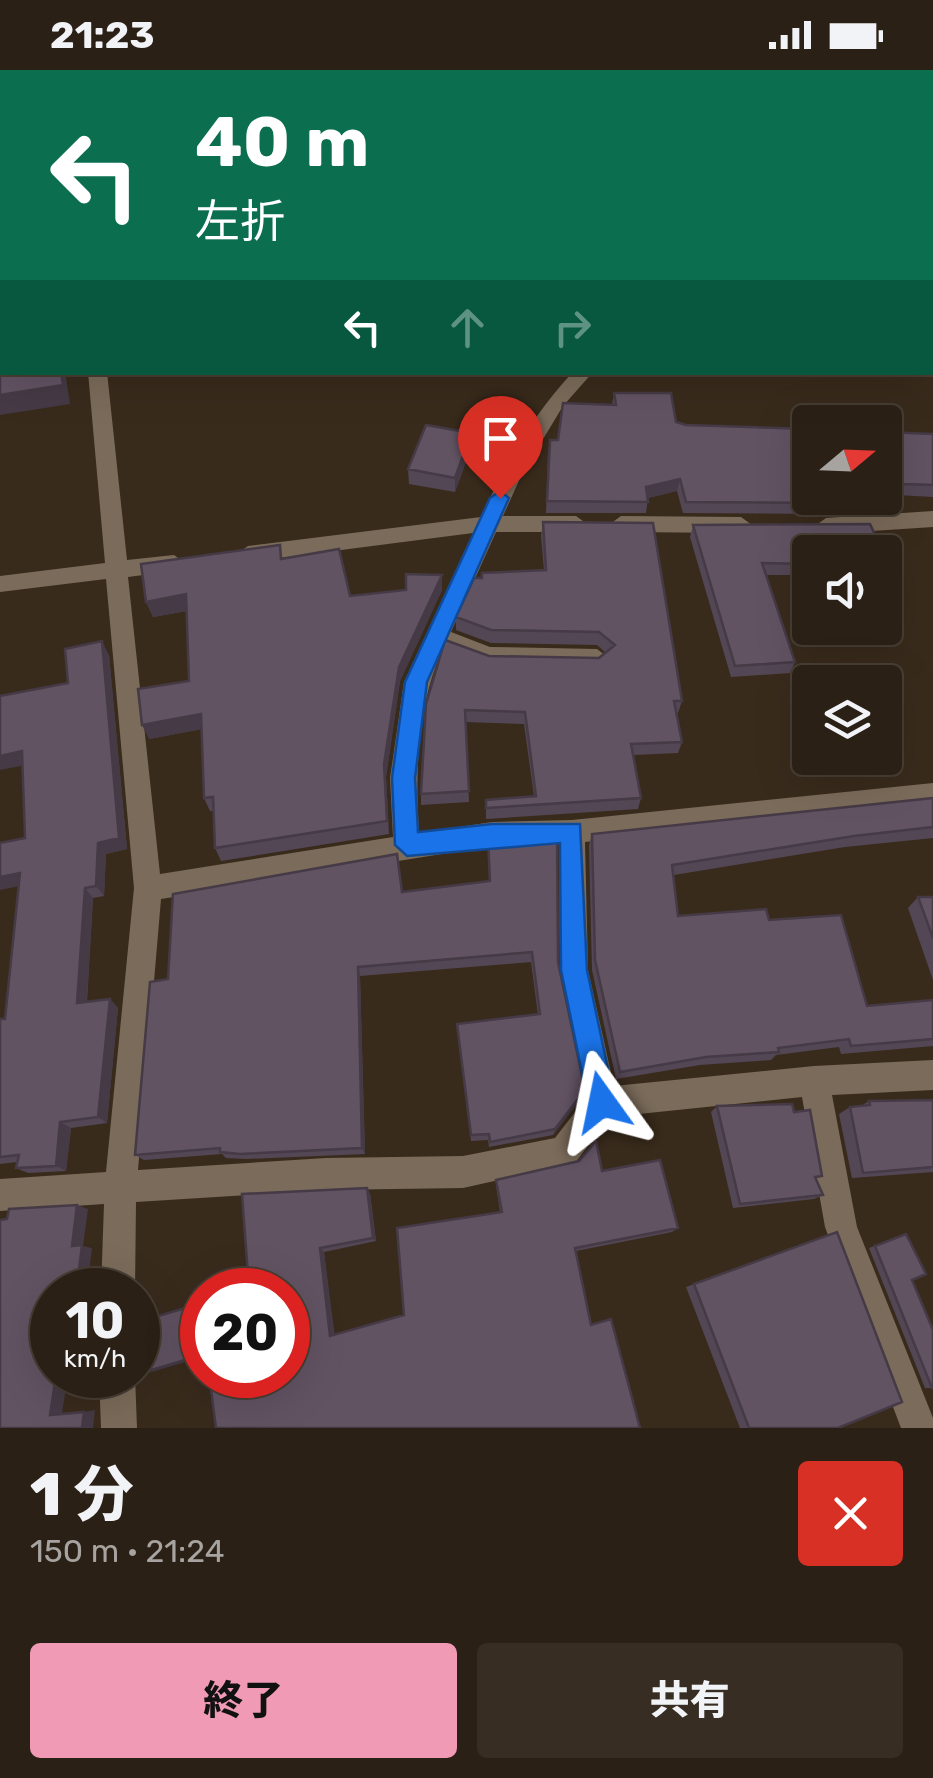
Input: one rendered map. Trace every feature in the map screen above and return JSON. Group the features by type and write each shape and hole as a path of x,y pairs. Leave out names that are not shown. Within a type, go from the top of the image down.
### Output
{"street":[{"path":"97,375 148,888 120,1189 118,1268"},
{"path":"407,845 404,778 416,682 487,524 556,402 581,375"},
{"path":"807,526 933,519"},
{"path":"233,556 487,524 767,526"},
{"path":"0,584 195,560"},
{"path":"436,636 489,656 597,658"},
{"path":"148,888 492,834 572,832 933,794"},
{"path":"572,832 574,970 602,1102"},
{"path":"0,1195 326,1174 462,1172 564,1152 602,1102 814,1080 933,1075"},
{"path":"814,1080 842,1227 919,1428"},
{"path":"118,1398 119,1428"}],"building":[{"path":"0,375 61,375 63,385 0,395"},
{"path":"614,393 671,393 676,422 686,425 792,428 792,503 686,502 680,479 646,487 648,502 547,501 550,440 558,440 563,403 616,405"},
{"path":"426,425 471,433 455,478 408,469"},
{"path":"902,433 933,434 933,485 903,484"},
{"path":"543,522 653,523 682,701 674,701 682,742 631,744 641,798 486,808 486,800 536,796 525,712 465,710 469,791 421,794 426,704 445,640 489,656 599,658 615,645 599,632 491,630 456,617 474,578 482,578 482,573 546,570"},
{"path":"870,524 875,535 792,535 792,564 762,563 795,662 735,666 693,525"},
{"path":"280,545 281,559 339,549 350,596 406,590 406,574 442,575 399,667 384,764 387,821 215,848 213,797 204,798 201,714 142,725 138,689 189,681 186,594 146,602 141,564"},
{"path":"102,641 119,838 98,843 96,886 85,888 77,1003 110,999 98,1117 60,1122 56,1166 16,1168 19,1155 0,1157 0,1019 5,1019 20,873 0,877 0,843 25,838 22,751 0,756 0,696 68,683 65,649"},
{"path":"933,798 933,827 672,865 678,916 766,909 769,920 841,915 867,1006 933,1000 933,1039 851,1046 849,1039 620,1072 595,960 592,834"},
{"path":"557,837 558,962 585,1090 555,1129 490,1142 489,1134 471,1135 457,1024 540,1014 532,952 358,967 362,1148 240,1154 220,1152 220,1148 135,1155 150,982 168,979 173,894 397,854 402,892 490,881 488,839"},
{"path":"918,897 933,897 933,938"},
{"path":"933,1100 933,1167 863,1173 850,1107 870,1105 869,1101"},
{"path":"792,1104 794,1112 810,1110 822,1176 815,1177 823,1195 740,1204 717,1106"},
{"path":"596,1141 602,1171 660,1160 678,1228 575,1248 591,1325 611,1319 640,1428 216,1428 212,1398 310,1398 310,1268 247,1268 242,1194 367,1188 373,1238 320,1248 330,1336 404,1315 397,1228 502,1212 496,1180 579,1161"},
{"path":"77,1205 72,1246 82,1245 79,1268 30,1268 30,1398 53,1398 50,1415 84,1412 82,1428 0,1428 0,1220 7,1219 9,1209"},
{"path":"837,1232 902,1402 838,1428 749,1428 694,1284"},
{"path":"906,1234 926,1274 912,1280 933,1330 933,1388 875,1246"},
{"path":"180,1310 180,1362 160,1367 160,1315"}],"route":[{"path":"500,498 416,682 404,778 407,845 492,834 572,832 574,970 602,1102"}]}
